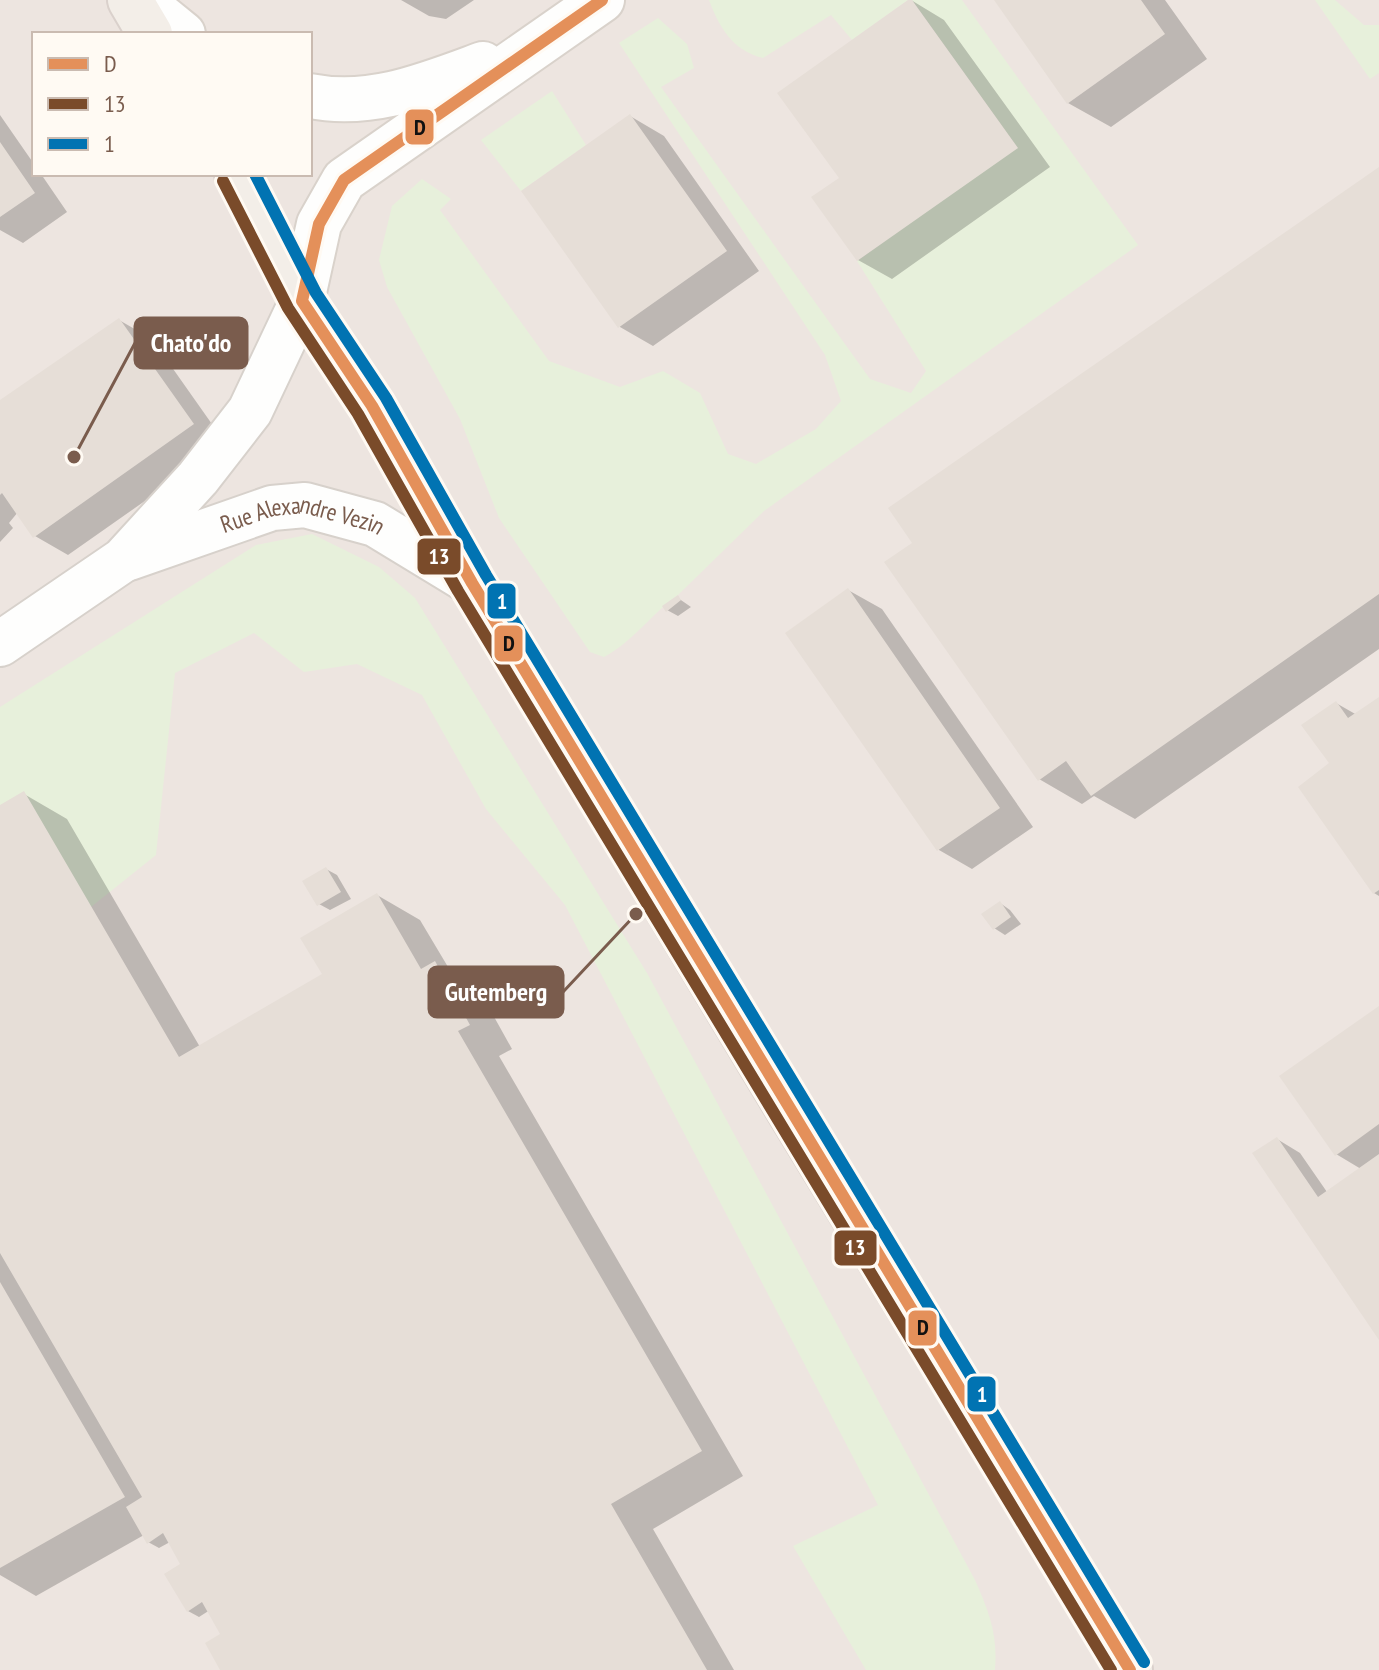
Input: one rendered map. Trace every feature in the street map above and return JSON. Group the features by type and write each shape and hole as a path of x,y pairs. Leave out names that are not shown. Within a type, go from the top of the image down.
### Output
{"main road":[{"path":"130,0 149,32"},
{"path":"238,176 302,301 389,435 472,583 874,1252 1130,1670"}],"street":[{"path":"141,0 181,32"},
{"path":"312,96 338,102 404,93 541,42 602,0"},
{"name":"Rue Alexandre Vezin","path":"0,644 123,560 198,478 250,411 302,301 319,224 344,180 541,42"},
{"name":"Rue Alexandre Vezin","path":"123,560 272,508 305,505 375,524 472,583"}],"shaded area":[{"path":"0,0 1379,0 1379,1670 0,1670"}],"green space":[{"path":"709,0 908,0 852,40 831,15 763,58 735,44 717,19"},
{"path":"912,0 962,0 1138,245 764,511 615,651 604,657 590,652 499,518 460,419 387,287 379,260 392,206 422,179 451,199 440,210 549,361 620,387 663,371 700,393 728,454 756,464 816,429 841,401 825,355 619,43 658,18 687,44 694,68 661,87 870,379 911,393 926,371 857,261 1017,147"},
{"path":"1315,0 1335,0 1364,25 1379,25 1379,73 1370,79"},
{"path":"552,91 586,145 521,191 481,140"},
{"path":"312,534 379,567 415,598 647,973 975,1580 991,1624 995,1670 866,1670 793,1546 878,1505 565,905 486,809 422,695 357,664 304,672 254,633 175,673 156,855 91,907 0,805 0,707 256,545"}],"building":[{"path":"912,0 1018,148 857,261 811,197 839,178 777,93"},
{"path":"994,0 1141,0 1165,34 1067,104"},
{"path":"630,114 727,251 618,328 521,191"},
{"path":"0,142 35,193 0,217"},
{"path":"1379,167 1379,594 1091,796 1066,761 1038,781 884,562 912,543 888,508"},
{"path":"119,318 194,424 33,538 2,493 0,495 0,400"},
{"path":"848,588 1000,808 937,851 785,633"},
{"path":"678,595 681,600 666,612 662,606"},
{"path":"1379,697 1379,890 1373,894 1298,787 1329,763 1301,725 1336,701 1348,718"},
{"path":"24,791 179,1057 322,974 300,938 377,893 421,969 435,961 470,1025 458,1031 702,1451 611,1504 707,1670 220,1670 205,1643 220,1634 202,1602 187,1612 164,1574 180,1564 163,1533 147,1544 126,1507 142,1497 0,1253 0,805"},
{"path":"326,867 341,892 317,906 302,881"},
{"path":"1000,901 1011,917 993,930 981,914"},
{"path":"1379,1006 1379,1124 1335,1156 1279,1076"},
{"path":"1277,1137 1318,1197 1379,1154 1379,1340 1252,1153"},
{"path":"0,1282 125,1497 0,1568"}],"transit line":[{"name":"D","path":"302,301 319,224 344,180 602,0"},
{"name":"1","path":"256,176 316,293 386,398 486,575 1144,1662"},
{"name":"13","path":"223,181 288,308 358,414 458,591 1111,1670"},
{"name":"D","path":"302,301 372,406 472,583 1130,1670"}],"place":[{"name":"Chato'do","path":"74,457"},
{"name":"Gutemberg","path":"636,914"}]}
